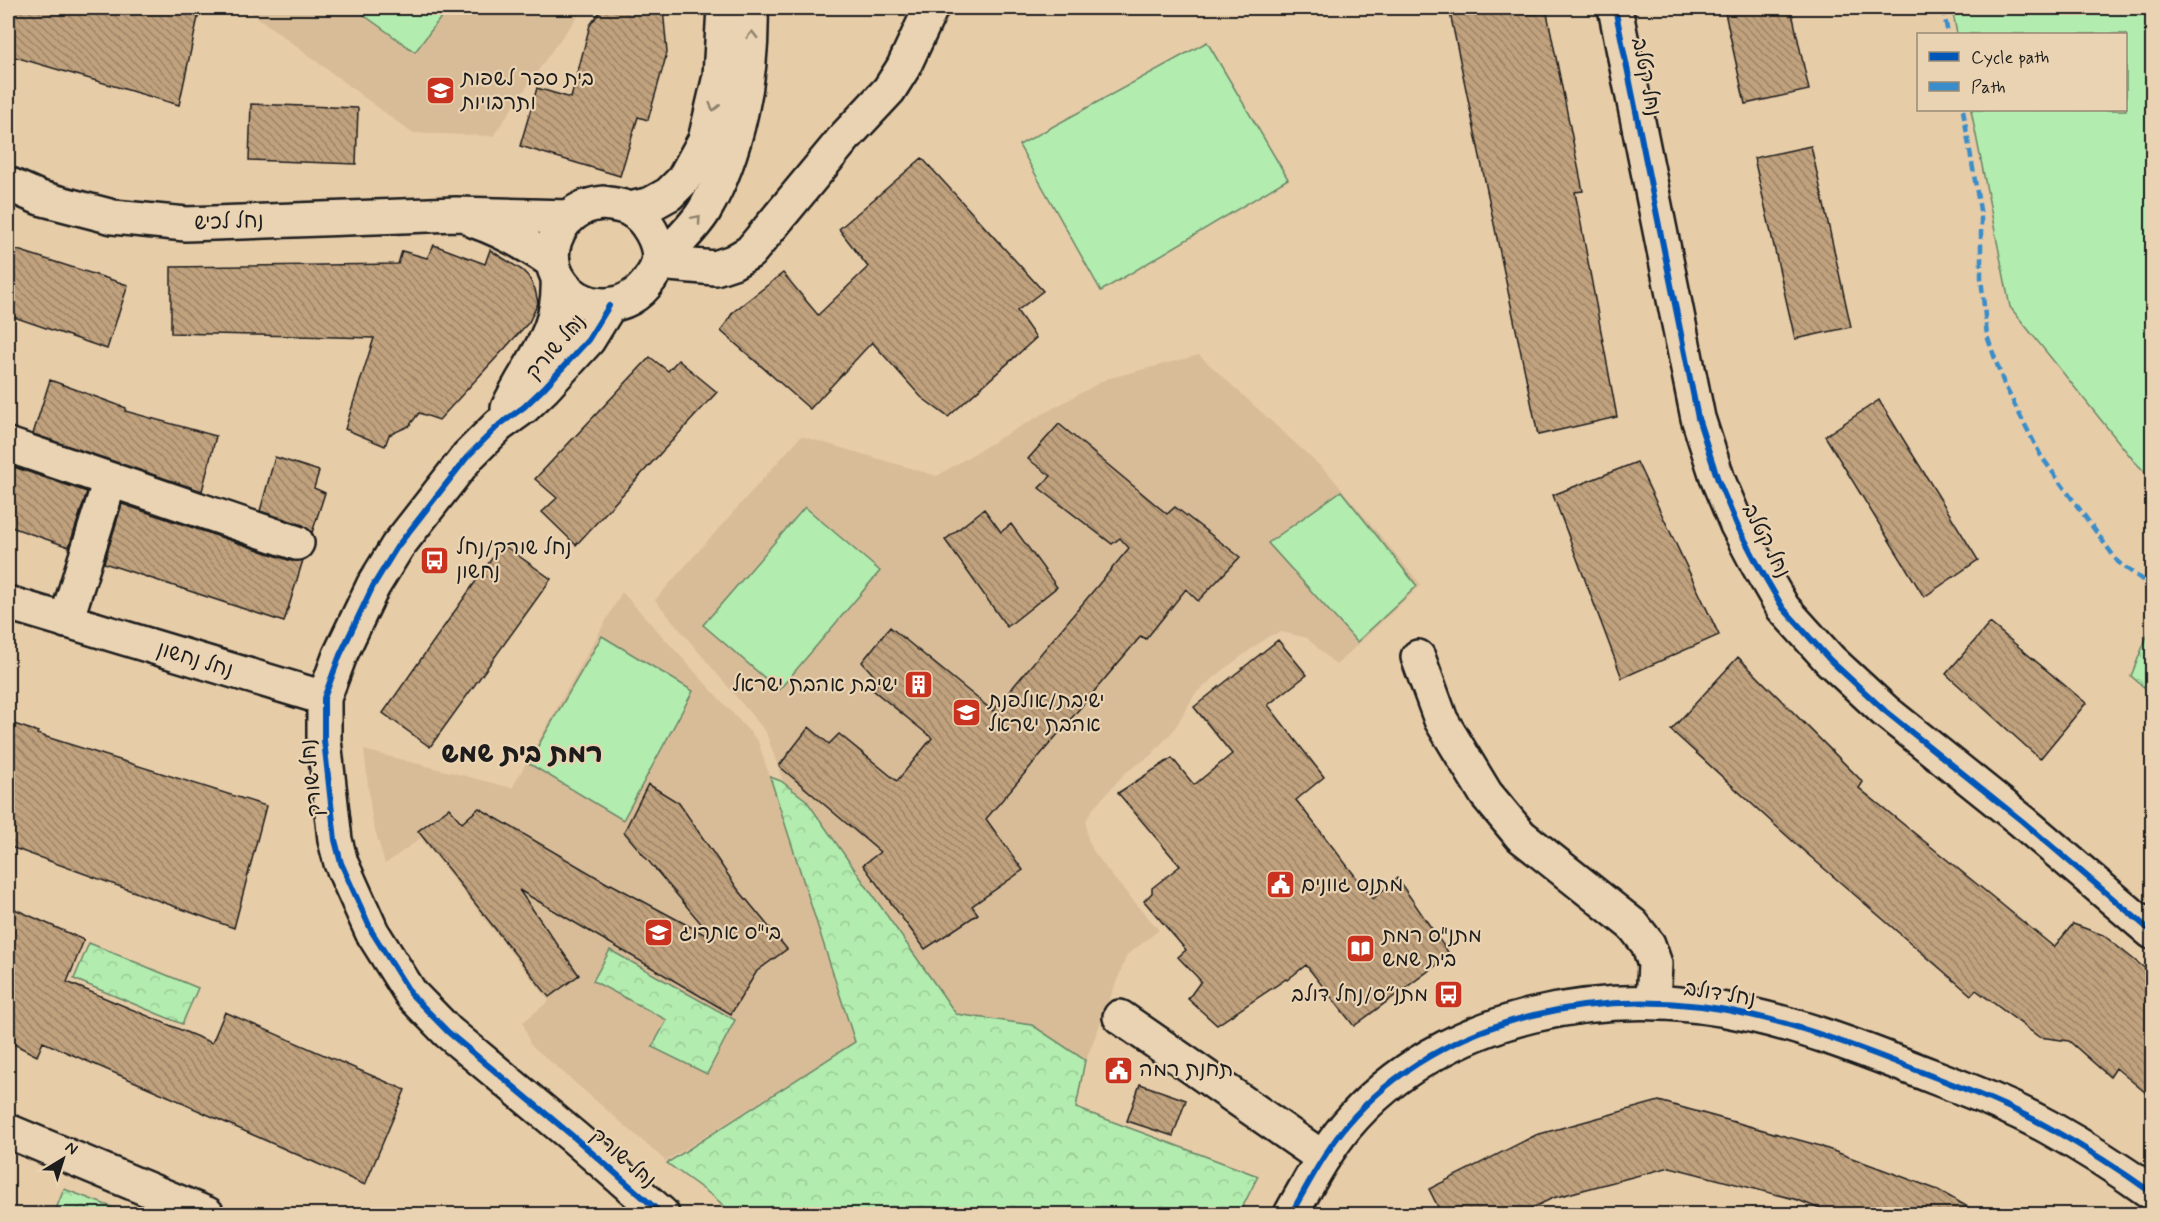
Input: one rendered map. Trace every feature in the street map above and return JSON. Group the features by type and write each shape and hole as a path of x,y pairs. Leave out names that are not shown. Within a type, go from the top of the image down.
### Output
{"street":[{"path":"724,8 720,76 705,140 683,180 669,194 651,204 630,209 603,203 580,209 558,231 555,240 556,270 566,289 589,304 609,306 622,303 641,291 658,263 704,212 723,169 743,106 752,40 751,8"},
{"path":"658,263 716,268 733,262 750,252 845,137 889,90 903,68 931,8"},
{"name":"נחל קטלב","path":"1615,8 1698,418 1718,480 1737,525 1758,565 1783,608 1830,660 1877,703 2152,932"},
{"name":"נחל לכיש","path":"8,184 40,198 113,217 186,224 456,214 570,217"},
{"path":"630,209 645,222 652,235 657,247 658,263"},
{"name":"נחל לכיש","path":"456,214 496,228 525,243 556,270"},
{"name":"נחל שורק","path":"499,426 514,393 537,359 555,319 559,298 556,270"},
{"name":"נחל שורק","path":"609,306 588,340 552,380 468,456 397,548 368,596 340,655 324,698 324,740 335,840 341,863 372,932 411,994 448,1032 575,1138 662,1215"},
{"path":"8,444 297,543"},
{"path":"66,621 110,480"},
{"name":"נחל נחשון","path":"8,603 324,698"},
{"path":"1418,657 1441,720 1486,794 1521,836 1633,925 1648,944 1655,964 1653,1002"},
{"name":"נחל דולב","path":"1291,1215 1323,1158 1347,1126 1377,1094 1411,1067 1484,1029 1552,1011 1620,1003 1653,1002 1697,1005 1750,1014 1824,1035 1887,1058 1967,1090 2046,1126 2127,1175 2152,1193"},
{"path":"1120,1017 1323,1158"},
{"path":"8,1131 207,1215"}],"shaded area":[{"name":"בית ספר לשפות ותרבויות","path":"245,8 584,8 493,136 412,133"},
{"name":"ישיבת/אולפנת אהבת ישראל","path":"1199,355 1330,475 1421,585 1336,665 1307,638 1282,632 1269,636 1195,694 1173,731 1150,756 1125,773 1092,810 1086,821 1087,836 1092,849 1111,875 1159,930 1127,955 1086,1060 1029,1025 956,1014 808,804 783,782 766,732 655,600 801,436 937,476 1106,379"},
{"name":"בי\"ס אתרוג","path":"622,592 758,741 855,1042 666,1161 530,1044 523,1022 549,1001 421,838 385,864 372,820 364,750 512,788"}],"green space":[{"path":"354,8 448,8 415,52"},
{"path":"1952,8 2152,8 2152,479 2134,461 2010,307 1971,111 2127,111 2127,33 1957,33"},
{"path":"1207,42 1288,179 1101,291 1019,145"},
{"path":"1341,491 1417,586 1357,642 1268,543"},
{"path":"805,507 880,571 779,690 703,625"},
{"path":"2152,624 2152,694 2131,676"},
{"path":"602,636 693,691 623,820 528,763"},
{"path":"770,777 781,781 806,800 956,1014 1032,1025 1085,1060 1076,1108 1258,1176 1239,1214 733,1214 714,1197 667,1163 855,1042"},
{"path":"89,943 198,988 182,1024 74,979"},
{"path":"610,950 735,1020 707,1074 652,1047 667,1020 593,981"},
{"path":"64,1189 130,1214 54,1214"}],"building":[{"path":"8,8 200,8 179,105 8,55"},
{"path":"603,8 663,8 667,53 648,120 638,117 620,176 520,146 537,88 571,98 590,25"},
{"path":"1449,8 1527,8 1529,14 1547,13 1583,191 1575,192 1617,417 1538,435"},
{"path":"1724,8 1791,8 1809,90 1745,104"},
{"path":"251,104 358,108 356,164 249,160"},
{"path":"1811,146 1851,327 1795,339 1754,158"},
{"path":"922,158 1043,291 1017,311 1036,338 948,417 921,397 872,342 810,409 721,331 733,312 783,273 818,315 868,267 839,229"},
{"path":"434,245 485,264 490,250 528,276 535,289 538,303 529,322 439,420 419,413 409,426 389,435 385,446 345,429 374,338 171,333 171,267 398,264 402,251 427,258"},
{"path":"8,247 128,285 107,349 8,315"},
{"path":"650,357 668,371 678,360 717,392 576,545 542,512 557,498 535,479"},
{"path":"50,380 126,408 125,411 216,436 202,491 33,434"},
{"path":"1879,400 1978,560 1924,597 1825,436"},
{"name":"ישיבת אהבת ישראל","path":"1059,424 1167,514 1175,507 1240,557 1198,601 1186,589 1146,639 1141,636 986,819 1023,870 972,906 978,914 925,949 863,865 880,852 779,766 809,727 829,744 839,734 897,781 932,738 873,690 879,681 862,662 890,627 993,711 1129,548 1120,538 1112,544 1039,488 1051,476 1028,459"},
{"path":"275,457 319,471 314,488 325,493 312,533 303,525 260,511"},
{"path":"1637,462 1719,635 1622,678 1553,495"},
{"path":"8,465 87,492 69,547 8,526"},
{"path":"122,504 291,561 303,560 284,622 104,563"},
{"path":"984,509 1001,532 1011,524 1057,587 1007,627 945,540"},
{"path":"502,544 551,579 430,747 383,713"},
{"path":"1990,623 2086,703 2040,759 1946,674"},
{"name":"מתנס גוונים","path":"1278,640 1307,675 1268,705 1324,777 1296,800 1373,899 1397,878 1450,955 1354,1026 1306,965 1287,980 1217,1025 1188,999 1201,981 1178,957 1186,950 1144,901 1152,893 1152,888 1180,866 1118,793 1172,758 1194,785 1232,754 1194,707"},
{"path":"1738,657 1863,782 1859,788 2054,947 2073,924 2103,935 2152,974 2152,1098 2116,1068 2110,1077 2069,1041 2039,1037 1976,990 1971,995 1798,846 1671,730"},
{"path":"8,722 38,732 37,734 266,806 234,928 8,846"},
{"path":"648,784 679,803 737,888 787,949 757,971 731,1014 519,890 579,975 549,997 418,831 449,808 462,823 479,808 610,885 715,940 624,832"},
{"path":"8,906 84,940 67,982 212,1043 225,1012 405,1090 365,1185 43,1042 37,1056 8,1041"},
{"name":"תחנת רמה","path":"1140,1084 1186,1100 1173,1136 1127,1121"},
{"path":"1659,1101 1817,1145 1938,1190 1982,1215 1835,1215 1798,1200 1670,1167 1553,1198 1517,1215 1442,1215 1429,1189 1536,1135"}],"marked path":[{"path":"1943,8 1948,33"},
{"path":"1963,111 1981,216 1981,277 1987,336 2004,384 2041,456 2118,562 2152,587"}],"cycle path":[{"path":"1615,8 1698,418 1718,480 1737,525 1758,565 1783,608 1830,660 1885,711 2022,821 2152,932"},
{"path":"609,306 588,340 544,388 524,407 499,425 468,456 397,547 373,586 340,655 324,698 324,740 335,840 341,863 372,932 411,994 448,1032 662,1214"},
{"path":"1291,1214 1323,1158 1346,1126 1385,1087 1430,1056 1479,1032 1532,1015 1587,1006 1642,1002 1697,1006 1751,1015 1810,1031 1868,1051 1978,1094 2031,1118 2088,1150 2152,1193"}],"place":[{"name":"בית ספר לשפות ותרבויות","path":"440,91"},
{"name":"נחל שורק/נחל נחשון","path":"435,560"},
{"name":"ישיבת אהבת ישראל","path":"919,685"},
{"name":"ישיבת/אולפנת אהבת ישראל","path":"967,713"},
{"name":"מתנס גוונים","path":"1280,885"},
{"name":"בי\"ס אתרוג","path":"658,933"},
{"name":"מתנ\"ס רמת בית שמש","path":"1361,948"},
{"name":"מתנ״ס/נחל דולב","path":"1449,995"},
{"name":"תחנת רמה","path":"1118,1070"}],"district":[{"name":"רמת בית שמש","path":"522,754"}]}
